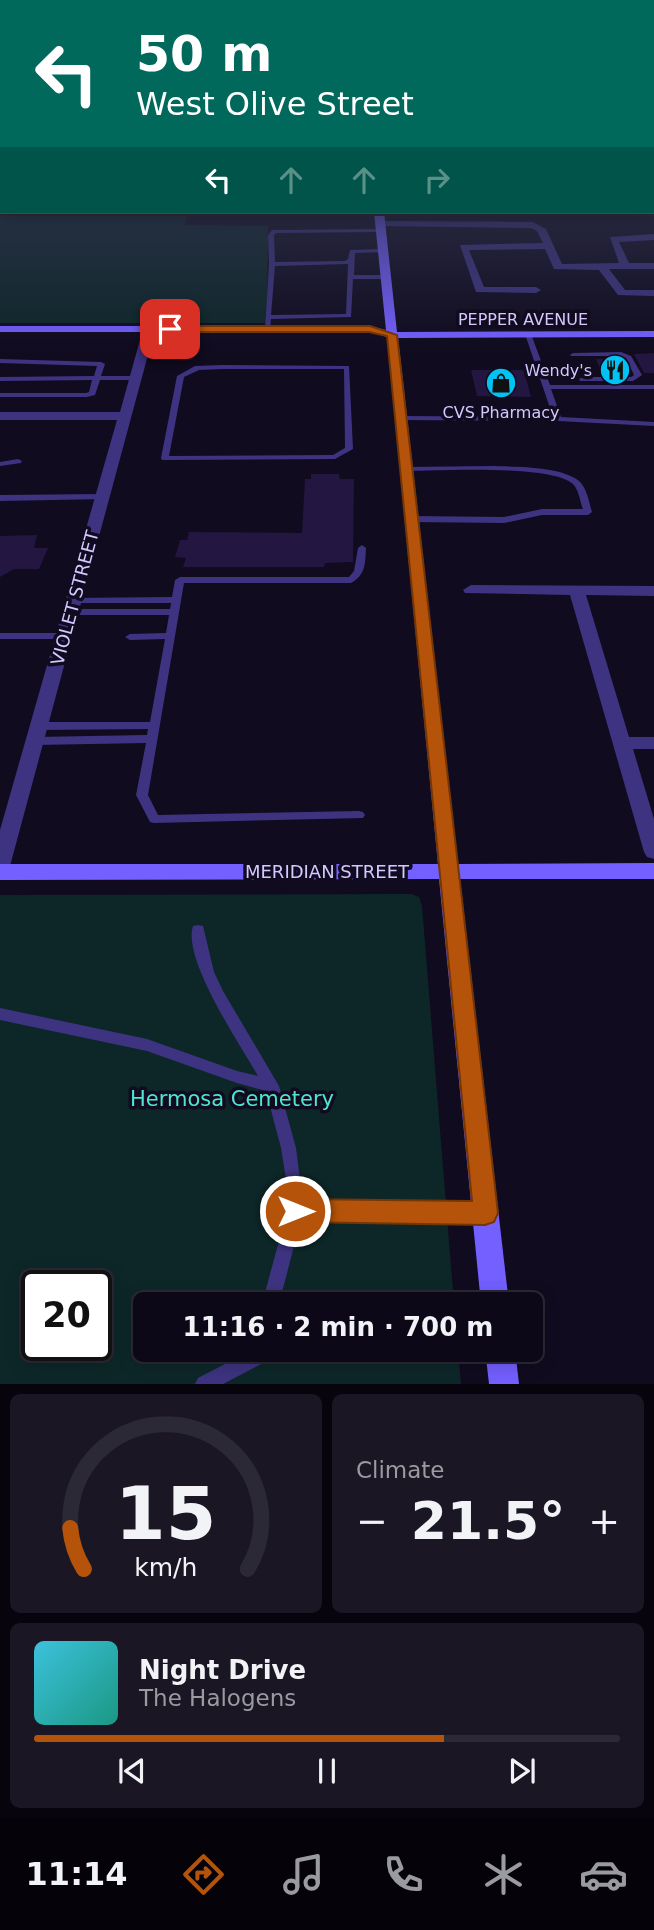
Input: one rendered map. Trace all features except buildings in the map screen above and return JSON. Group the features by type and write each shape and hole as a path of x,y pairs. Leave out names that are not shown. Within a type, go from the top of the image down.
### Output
{"main road":[{"path":"379,220 494,1292"},
{"name":"PEPPER AVENUE","path":"147,335 267,323 370,329 391,335"},
{"path":"0,330 147,335"},
{"name":"PEPPER AVENUE","path":"147,335 374,340 391,335 654,334"},
{"path":"0,341 147,335"},
{"name":"MERIDIAN STREET","path":"0,872 654,871"},
{"path":"501,1362 504,1384"}],"street":[{"path":"379,220 533,225 541,229 558,267 654,266"},
{"path":"625,266 613,239 654,237"},
{"path":"536,290 480,290 463,247 548,246"},
{"path":"601,267 622,293 654,293"},
{"name":"VIOLET STREET","path":"0,866 147,335"},
{"path":"0,416 125,416"},
{"path":"471,590 654,591"},
{"path":"577,592 654,852"},
{"path":"621,743 654,743"}],"lane":[{"path":"379,220 274,231 271,235 272,264 267,323 349,316 349,277 386,277"},
{"path":"352,277 352,251 383,251"},
{"path":"272,264 351,260"},
{"path":"528,334 558,419"},
{"path":"573,355 621,354 629,357 638,375 633,379 583,379"},
{"path":"0,361 100,362 92,393 87,395 0,395"},
{"path":"347,368 349,403 349,449 341,456 164,458 181,376 189,369 347,368"},
{"path":"0,379 136,378"},
{"path":"547,387 654,387"},
{"path":"400,418 558,419 654,424"},
{"path":"406,469 555,474 578,484 588,512 542,512 505,520 411,519"},
{"path":"0,498 103,497"},
{"path":"359,815 154,819 142,795 180,580 351,580 359,572 362,548"},
{"path":"72,606 175,606"},
{"path":"0,636 64,636"},
{"path":"130,637 170,636"},
{"path":"37,734 155,725"},
{"path":"37,734 152,740"},
{"path":"198,930 200,951 214,987 272,1086 290,1140 295,1178 295,1211 273,1292"},
{"path":"0,1014 147,1045 272,1086"},
{"path":"295,1211 485,1213"},
{"path":"204,1384 247,1362"}],"green space":[{"path":"0,220 186,220 185,225 268,226 267,323 0,323"},
{"name":"Hermosa Cemetery","path":"411,894 419,897 422,906 453,1292 133,1292 133,1362 459,1362 461,1384 0,1384 0,895"}],"place":[{"name":"Wendy's","path":"615,370"},
{"name":"CVS Pharmacy","path":"501,383"}],"route":[{"path":"170,329 370,329 391,335 485,1213 295,1211"}]}
